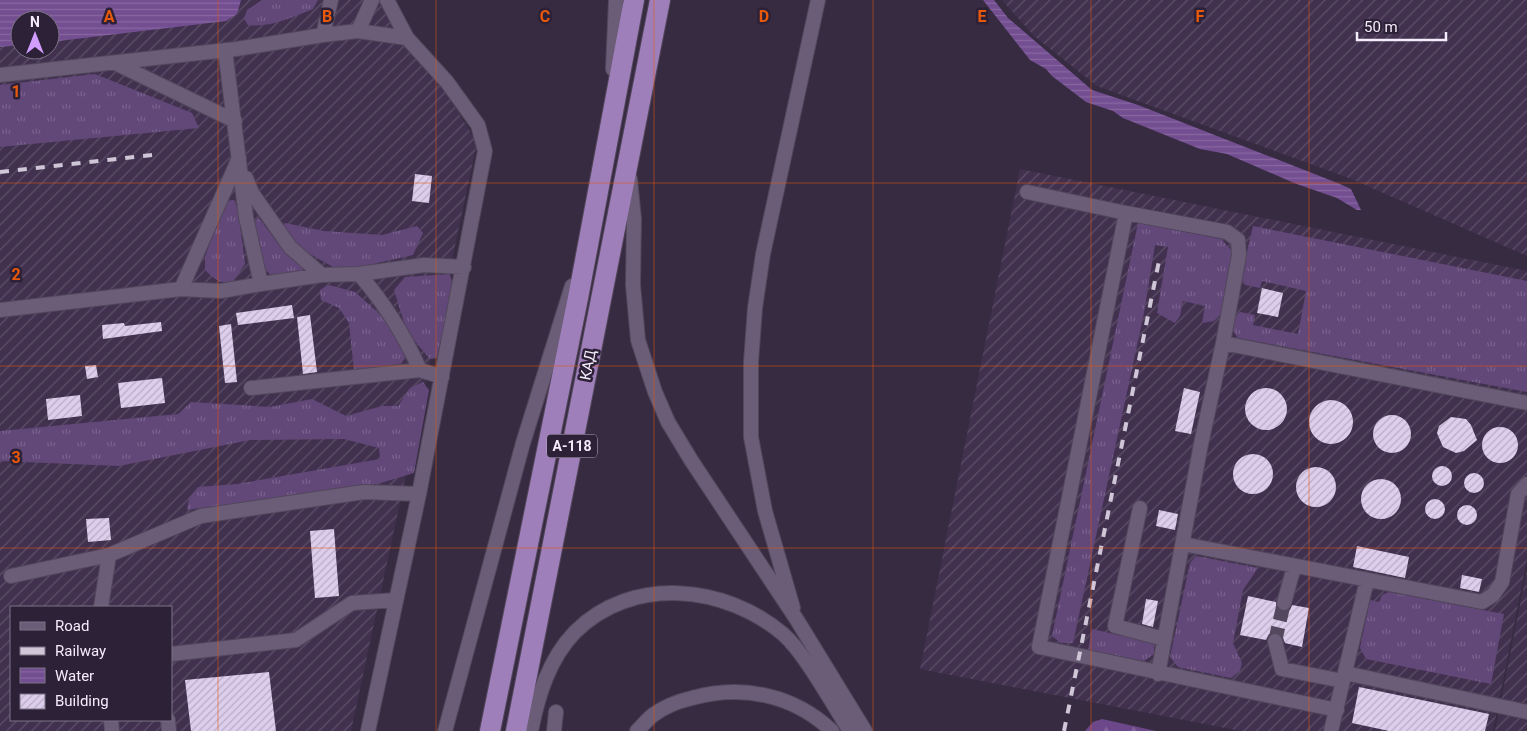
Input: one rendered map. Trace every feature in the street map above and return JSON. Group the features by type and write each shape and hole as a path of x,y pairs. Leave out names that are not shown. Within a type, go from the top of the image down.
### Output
{"highway":[{"name":"КАД","path":"490,731 578,298 634,0"},
{"name":"КАД","path":"516,731 660,0"}],"street":[{"path":"323,34 332,0"},
{"path":"358,31 372,0"},
{"path":"368,731 442,377 485,151 478,125 447,82 407,38 387,0"},
{"path":"610,121 616,0"},
{"path":"797,620 765,511 751,437 751,362 755,308 764,254 818,0"},
{"path":"0,75 225,50 323,34 358,31 407,38"},
{"path":"225,50 246,217 261,284"},
{"path":"114,62 235,121"},
{"path":"239,158 252,193 290,248 322,275"},
{"path":"181,289 239,158"},
{"path":"628,160 634,219 633,285 638,340 655,392 668,422 797,620 865,731"},
{"path":"1027,192 1227,232 1238,240 1240,255 1201,444 1184,544 1158,674"},
{"path":"1126,213 1039,647 1158,674 1337,710"},
{"path":"445,731 522,443 590,228"},
{"path":"0,310 181,289 221,291 322,275 359,274 424,264 464,267"},
{"path":"359,274 377,295 403,333 420,370"},
{"path":"1223,343 1527,403"},
{"path":"251,388 420,370 442,377"},
{"path":"1184,544 1294,567 1482,602 1493,595 1502,582 1518,494 1527,484"},
{"path":"11,576 109,555 201,516 364,492 418,494"},
{"path":"1140,508 1114,626 1164,640"},
{"path":"101,606 109,555"},
{"path":"1284,604 1294,567"},
{"path":"1331,731 1367,580"},
{"path":"531,731 543,681 556,658 575,632 598,614 621,603 648,594 673,592 729,601 784,634 824,690 850,731"},
{"path":"172,654 296,640 352,603 396,600"},
{"path":"1275,642 1282,669 1344,677 1527,712"},
{"path":"636,731 654,714 680,701 707,694 737,691 767,695 797,705 818,717 832,731"},
{"path":"554,731 556,712"}],"shaded area":[{"path":"0,0 390,0 477,143 351,731 0,731"},
{"path":"1002,0 1527,0 1527,256 1349,178 1097,86 1034,36"},
{"path":"1020,169 1527,271 1527,559 1500,696 1495,700 1493,708 1496,715 1493,731 1241,731 920,669"},
{"path":"1527,569 1527,731 1495,731"}],"green space":[{"path":"262,0 318,0 313,9 289,18 264,25 248,25 244,19 247,10"},
{"path":"95,74 192,113 199,128 0,147 0,85"},
{"path":"234,200 238,210 245,264 232,283 224,283 211,276 205,270 205,257 224,201"},
{"path":"259,218 285,253 304,264 303,270 272,277 260,262 255,221"},
{"path":"285,223 324,231 382,235 417,226 423,233 413,255 355,268 335,268 299,248 282,225"},
{"path":"1138,223 1221,239 1234,253 1222,313 1214,321 1202,323 1205,306 1183,301 1180,316 1175,323 1157,313 1168,247 1155,245 1144,313 1073,643 1061,643 1052,636"},
{"path":"1253,226 1527,281 1527,392 1238,338 1233,331 1233,318 1240,312 1255,315 1253,325 1298,334 1306,291 1262,281 1260,288 1245,285 1241,278"},
{"path":"450,274 453,286 437,358 430,359 407,332 394,290 405,277"},
{"path":"329,285 355,292 382,316 407,353 401,364 354,371 349,323 339,308 321,300 320,290"},
{"path":"423,382 429,390 414,473 377,484 187,510 189,498 198,487 237,484 380,459 379,448 344,439 250,440 119,466 0,461 0,431 178,414 191,402 270,407 312,399 346,416 382,406 398,406 410,388"},
{"path":"1196,556 1258,568 1243,590 1233,643 1242,663 1240,671 1231,678 1178,667 1170,657 1190,563"},
{"path":"1389,592 1504,614 1491,684 1366,659 1360,648 1370,600 1379,602 1382,595"},
{"path":"1092,629 1154,643 1154,654 1144,661 1088,650"},
{"path":"1102,719 1156,731 1085,731 1093,722"}],"water":[{"path":"0,0 241,0 237,14 226,21 60,41 60,10 10,10 10,46 0,47"},
{"path":"983,0 994,0 1008,18 1092,90 1138,105 1340,184 1351,189 1361,210 1357,210 1337,198 1294,183 1227,154 1200,149 1123,118 1113,111 1086,102 1052,76 1046,69 1030,60"}],"building":[{"path":"415,174 432,176 429,203 412,201"},
{"path":"1262,288 1283,293 1278,317 1257,313"},
{"path":"292,305 294,318 238,325 236,313"},
{"path":"310,315 317,372 303,374 297,317"},
{"path":"161,322 162,331 103,339 102,325 124,323 125,326"},
{"path":"231,324 237,382 225,383 219,326"},
{"path":"96,365 98,377 87,379 85,366"},
{"path":"162,378 165,403 121,408 118,383"},
{"path":"1184,388 1200,392 1191,434 1175,431"},
{"path":"1266,388 1281,394 1287,409 1281,424 1266,430 1251,424 1245,409 1251,394"},
{"path":"80,395 82,416 48,420 46,399"},
{"path":"1331,400 1343,404 1349,410 1353,422 1349,434 1343,440 1331,444 1319,440 1313,434 1309,422 1313,410 1319,404"},
{"path":"1392,415 1406,420 1411,434 1406,448 1392,453 1378,448 1373,434 1378,420"},
{"path":"1451,417 1466,419 1471,425 1477,440 1464,451 1456,453 1443,447 1437,433 1439,426"},
{"path":"1500,427 1507,428 1513,432 1517,438 1517,452 1513,458 1507,462 1500,463 1493,462 1487,458 1483,452 1482,445 1483,438 1487,432 1493,428"},
{"path":"1257,454 1264,457 1270,463 1273,474 1272,482 1264,491 1257,494 1249,494 1242,491 1234,482 1233,470 1236,463 1245,455"},
{"path":"1438,466 1446,466 1452,472 1452,480 1446,486 1438,486 1432,480 1432,472"},
{"path":"1320,467 1327,470 1333,476 1336,487 1335,495 1327,504 1320,507 1312,507 1305,504 1297,495 1296,483 1299,476 1308,468"},
{"path":"1474,473 1481,476 1484,483 1481,490 1474,493 1467,490 1464,483 1467,476"},
{"path":"1385,479 1392,482 1398,488 1401,499 1400,507 1392,516 1385,519 1377,519 1370,516 1362,507 1361,495 1364,488 1373,480"},
{"path":"1431,499 1439,499 1445,505 1445,513 1439,519 1431,519 1425,513 1425,505"},
{"path":"1463,505 1471,505 1477,511 1477,519 1471,525 1463,525 1457,519 1457,511"},
{"path":"1159,510 1178,514 1175,530 1156,526"},
{"path":"109,518 111,540 88,542 86,519"},
{"path":"334,529 339,596 315,598 310,531"},
{"path":"1357,546 1409,557 1405,578 1353,567"},
{"path":"1462,575 1482,579 1479,592 1460,588"},
{"path":"1248,596 1276,602 1277,609 1282,612 1290,610 1292,605 1309,608 1302,647 1285,643 1282,635 1277,633 1269,634 1266,640 1240,635"},
{"path":"1146,599 1158,601 1153,627 1142,624"},
{"path":"269,672 276,731 191,731 185,680"},
{"path":"1359,687 1489,714 1485,731 1389,731 1352,723"}],"tunnel":[{"path":"1275,641 1284,603"}],"railway":[{"path":"0,172 161,154"},
{"path":"1064,731 1159,261"}]}
